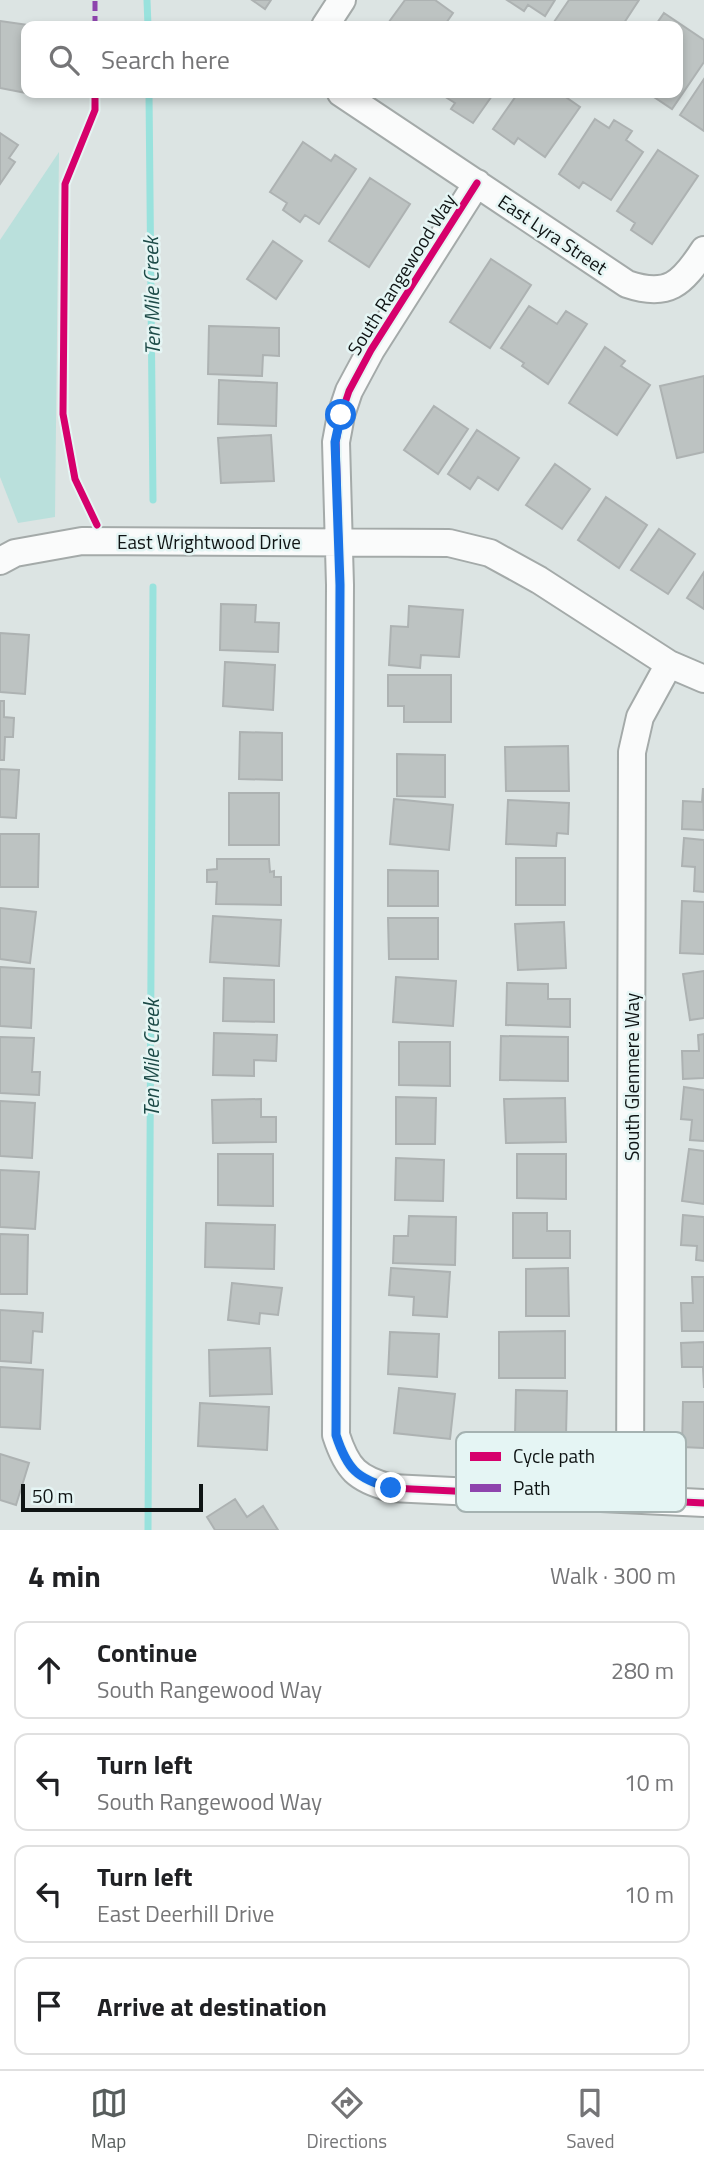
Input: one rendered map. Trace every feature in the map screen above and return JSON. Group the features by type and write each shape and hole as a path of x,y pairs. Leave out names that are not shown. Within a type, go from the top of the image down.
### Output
{"street":[{"path":"328,21 342,0"},
{"name":"East Lyra Street","path":"349,98 627,284 645,290 665,290 685,275 704,250"},
{"name":"South Rangewood Way","path":"456,1491 391,1488 368,1482 342,1454 336,1435 340,599 335,442 349,391 372,349 477,183"},
{"name":"East Wrightwood Drive","path":"8,557 82,541 449,543 491,553 539,580 669,664 704,679"},
{"name":"South Glenmere Way","path":"630,1432 632,752 640,717 669,664"},
{"path":"686,1502 704,1503"}],"shaded area":[{"path":"59,152 55,517 18,523 0,477 0,240"}],"building":[{"path":"252,0 271,0 265,9"},
{"path":"405,0 435,0 453,13 447,21 390,21"},
{"path":"507,0 555,0 545,16 528,5 524,11"},
{"path":"569,0 639,0 625,21 555,21"},
{"path":"664,13 676,21 658,21"},
{"path":"0,21 21,24 21,92 0,88"},
{"path":"683,26 704,40 704,62 683,93"},
{"path":"704,79 704,131 680,115"},
{"path":"447,98 490,98 473,123 451,109 455,103"},
{"path":"515,98 567,98 580,107 545,157 518,138 514,144 493,129"},
{"path":"656,98 679,98 672,109"},
{"path":"595,119 609,128 614,120 632,131 626,140 643,152 611,200 583,182 579,188 559,174"},
{"path":"0,133 18,145 9,158 15,162 0,184"},
{"path":"303,142 331,161 335,155 356,169 319,224 305,215 300,222 283,210 287,203 270,192"},
{"path":"658,150 698,176 652,244 631,230 635,223 617,211"},
{"path":"370,178 410,204 369,267 329,241"},
{"path":"273,241 302,261 276,299 247,279"},
{"path":"491,259 531,285 490,348 450,322"},
{"path":"529,306 557,324 566,311 587,324 548,384 501,348"},
{"path":"209,326 279,328 279,356 263,355 262,376 208,374"},
{"path":"605,347 625,361 621,366 650,385 617,435 569,403"},
{"path":"704,376 704,452 677,458 660,386"},
{"path":"219,380 277,383 276,426 218,424"},
{"path":"434,406 468,429 438,474 404,450"},
{"path":"477,430 519,458 498,490 478,477 470,489 448,474"},
{"path":"271,435 274,481 221,483 218,438"},
{"path":"555,464 590,489 562,529 526,505"},
{"path":"606,497 647,525 619,568 578,540"},
{"path":"659,529 695,554 668,594 631,570"},
{"path":"704,572 704,609 687,598"},
{"path":"221,604 256,605 255,622 279,623 278,652 220,650"},
{"path":"409,606 463,610 459,657 421,655 420,668 389,665 391,626 408,627"},
{"path":"0,633 29,635 25,694 0,692"},
{"path":"225,662 275,665 273,710 223,706"},
{"path":"388,675 451,675 451,722 404,722 404,706 388,706"},
{"path":"0,701 4,701 4,717 14,718 13,737 5,737 4,760 0,760"},
{"path":"240,732 282,733 282,780 239,779"},
{"path":"568,746 569,791 506,791 505,747"},
{"path":"397,754 445,755 445,797 397,796"},
{"path":"0,769 19,770 16,818 0,817"},
{"path":"703,788 704,830 682,829 683,801 702,802"},
{"path":"229,793 279,793 279,845 229,845"},
{"path":"394,799 453,805 449,850 390,844"},
{"path":"508,800 569,803 568,834 557,833 556,846 506,844"},
{"path":"0,834 39,834 38,887 0,887"},
{"path":"684,838 704,840 704,892 694,891 695,867 682,866"},
{"path":"516,858 565,858 565,905 516,905"},
{"path":"217,859 269,859 270,872 274,871 274,877 281,877 281,905 216,904 217,882 207,882 207,870 217,869"},
{"path":"388,870 438,871 438,906 388,906"},
{"path":"682,901 704,902 704,954 680,953"},
{"path":"0,908 36,912 30,963 0,959"},
{"path":"213,916 281,920 279,966 210,962"},
{"path":"388,918 438,918 438,959 389,959"},
{"path":"564,922 566,968 518,970 515,924"},
{"path":"0,967 34,969 31,1028 0,1026"},
{"path":"704,971 704,1018 690,1020 683,974"},
{"path":"396,977 456,981 453,1026 393,1022"},
{"path":"224,978 274,980 274,1022 223,1021"},
{"path":"507,983 548,984 548,999 570,999 570,1027 506,1025"},
{"path":"214,1033 277,1035 276,1061 254,1060 254,1076 213,1075"},
{"path":"704,1034 704,1078 683,1079 682,1051 699,1051 698,1035"},
{"path":"501,1036 568,1037 568,1081 500,1080"},
{"path":"0,1037 34,1038 32,1072 40,1072 39,1095 0,1093"},
{"path":"399,1042 450,1042 450,1086 399,1085"},
{"path":"684,1087 704,1090 704,1141 690,1140 692,1120 681,1119"},
{"path":"396,1097 436,1098 435,1144 396,1144"},
{"path":"565,1098 566,1142 506,1143 504,1099"},
{"path":"261,1099 261,1117 276,1117 276,1142 213,1143 212,1100"},
{"path":"0,1101 35,1103 32,1158 0,1156"},
{"path":"689,1149 704,1151 704,1204 682,1201"},
{"path":"218,1154 273,1154 273,1206 218,1205"},
{"path":"517,1154 566,1154 566,1199 517,1198"},
{"path":"396,1158 444,1160 443,1201 395,1200"},
{"path":"0,1170 39,1172 35,1229 0,1227"},
{"path":"513,1213 547,1213 547,1231 570,1231 570,1258 513,1258"},
{"path":"683,1215 704,1217 704,1261 696,1260 697,1246 681,1245"},
{"path":"409,1216 456,1217 455,1265 393,1263 394,1236 408,1236"},
{"path":"206,1223 275,1225 274,1269 205,1267"},
{"path":"0,1234 28,1235 27,1294 0,1294"},
{"path":"391,1268 450,1272 447,1317 413,1315 414,1297 389,1295"},
{"path":"568,1268 569,1316 526,1316 526,1269"},
{"path":"692,1277 704,1277 704,1331 682,1331 681,1303 693,1303"},
{"path":"232,1283 282,1288 278,1315 260,1313 259,1324 228,1320"},
{"path":"0,1310 43,1313 42,1332 33,1331 31,1363 0,1361"},
{"path":"565,1331 565,1378 499,1378 499,1332"},
{"path":"390,1332 439,1334 437,1377 388,1374"},
{"path":"704,1342 704,1388 703,1367 682,1367 681,1343"},
{"path":"270,1348 272,1394 210,1396 209,1350"},
{"path":"0,1367 43,1370 40,1429 0,1427"},
{"path":"399,1388 455,1394 450,1439 394,1433"},
{"path":"516,1390 567,1391 566,1432 515,1432"},
{"path":"683,1402 704,1402 704,1448 686,1447 686,1432 682,1432"},
{"path":"200,1403 269,1407 267,1450 198,1446"},
{"path":"0,1454 29,1463 16,1505 0,1500"},
{"path":"235,1499 247,1517 263,1506 278,1530 215,1530 207,1517"}],"waterway":[{"name":"Ten Mile Creek","path":"147,0 148,21"},
{"name":"Ten Mile Creek","path":"149,98 153,500"},
{"name":"Ten Mile Creek","path":"148,1530 153,587"}],"marked path":[{"path":"95,0 95,21"}],"cycle path":[{"path":"95,98 95,110 65,184 63,414 75,479 97,525"},
{"path":"456,1491 391,1488 370,1481 349,1464 336,1435 340,585 336,442 349,391 371,350 477,183"},
{"path":"686,1502 704,1503"}],"route":[{"path":"341,415 335,442 340,585 336,1435 342,1454 352,1467 368,1482 391,1488"}]}
